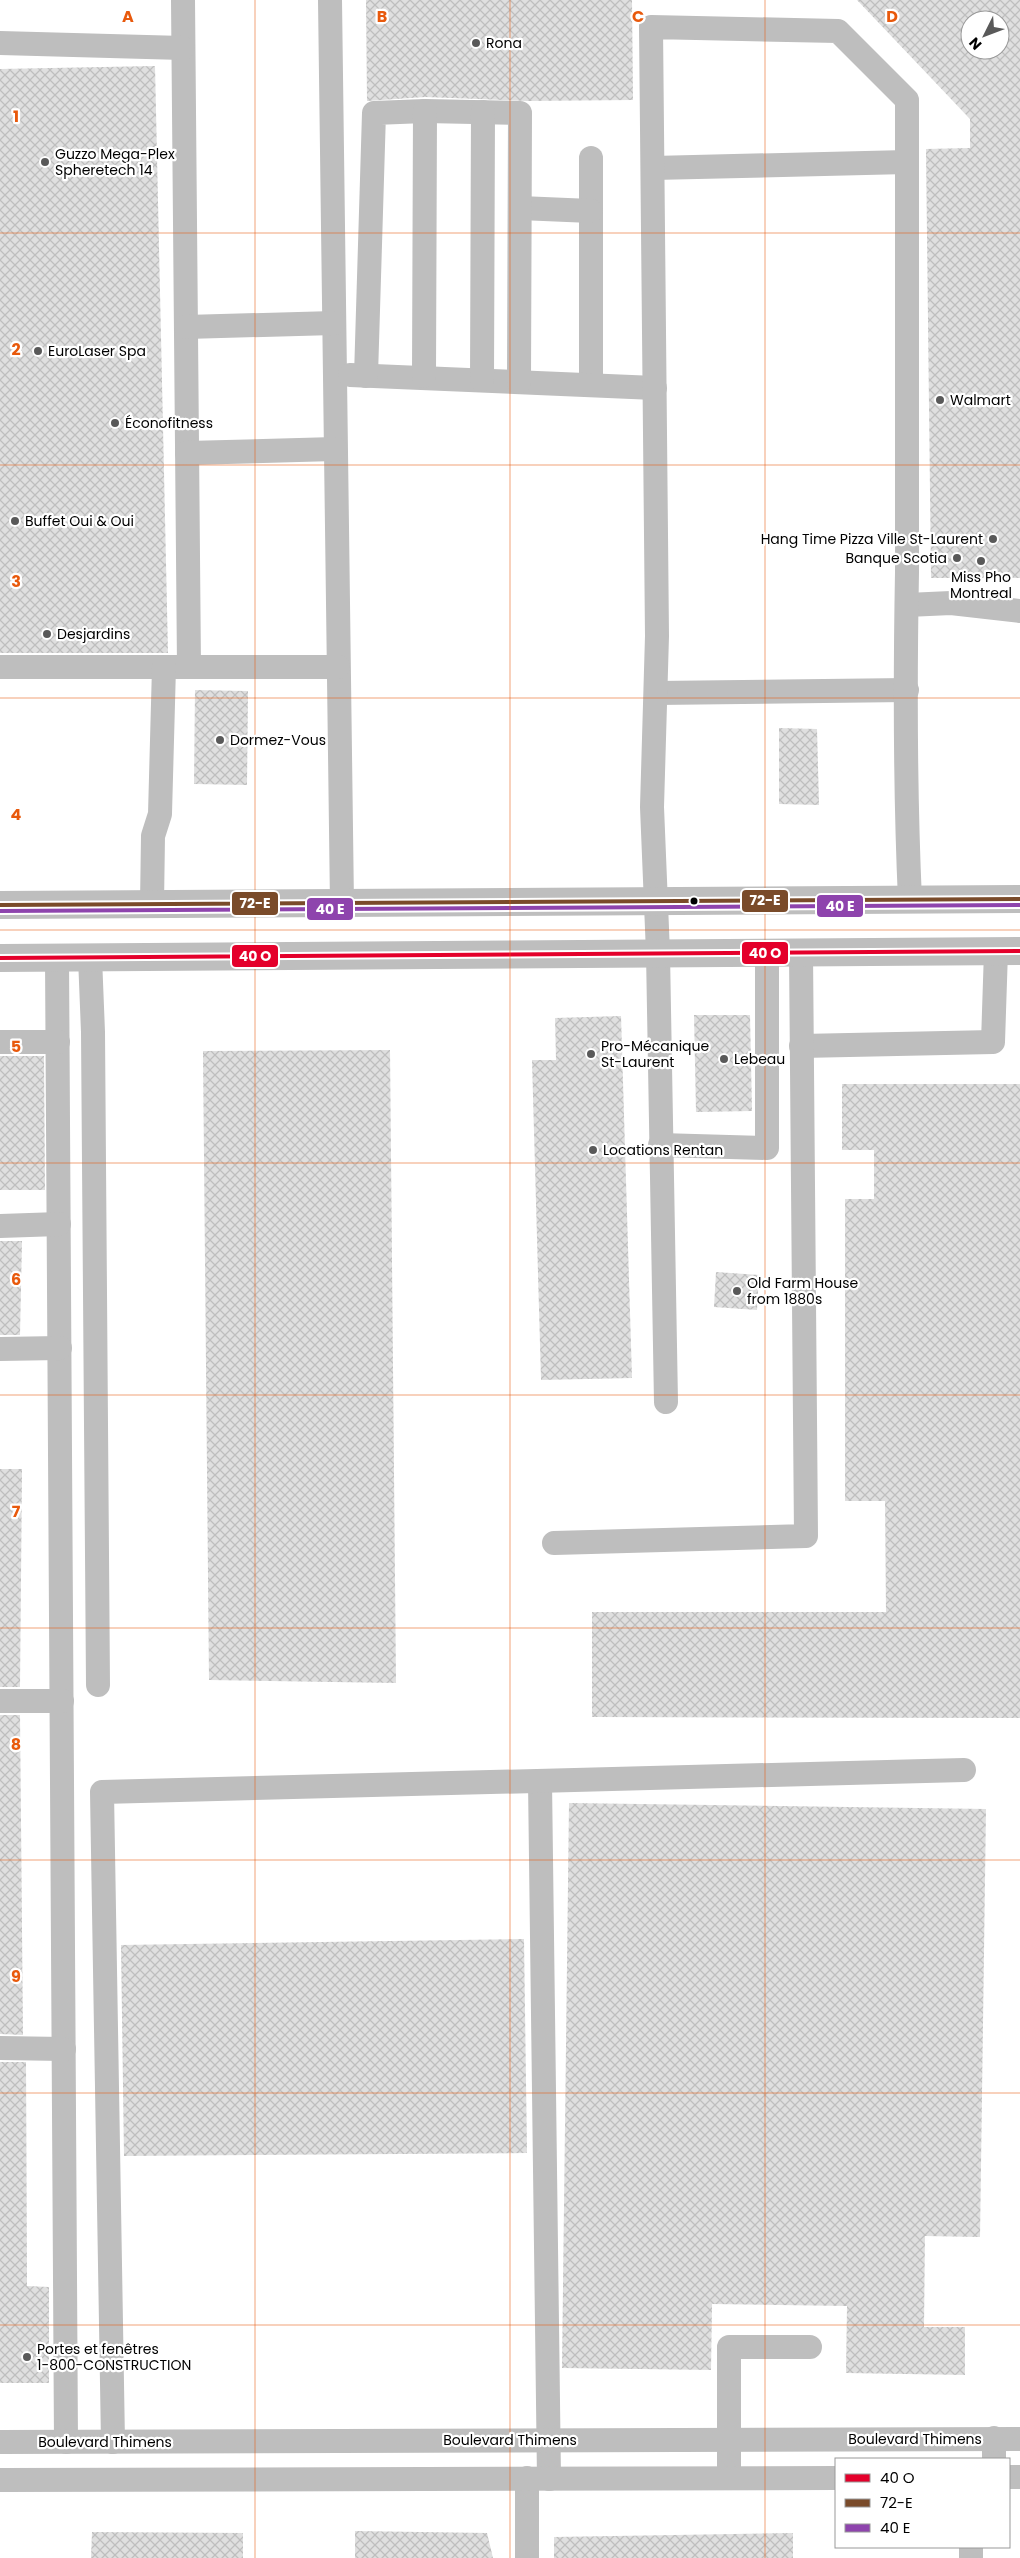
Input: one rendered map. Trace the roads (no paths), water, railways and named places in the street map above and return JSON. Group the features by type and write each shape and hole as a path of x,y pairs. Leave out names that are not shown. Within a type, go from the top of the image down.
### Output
{"main road":[{"path":"0,906 1020,899"},
{"path":"0,958 1008,951"}],"street":[{"path":"182,0 189,667"},
{"path":"330,0 342,904"},
{"path":"666,1402 658,953 652,808 657,693 651,27 838,32 907,100 907,605 904,632 908,690 906,809 910,900"},
{"path":"0,42 183,48"},
{"path":"424,376 425,110"},
{"path":"366,376 374,113 425,110 520,112 519,382"},
{"path":"482,380 483,112"},
{"path":"591,158 591,385"},
{"path":"653,168 907,162"},
{"path":"520,208 591,211"},
{"path":"332,224 371,225"},
{"path":"186,327 334,323"},
{"path":"334,374 424,376 655,388"},
{"path":"187,453 335,449"},
{"path":"907,605 951,603 1020,611"},
{"path":"0,667 338,667"},
{"path":"152,904 153,836 160,814 164,667"},
{"path":"657,693 908,690"},
{"path":"801,1046 993,1042 1008,951"},
{"path":"660,1145 767,1148 767,952"},
{"path":"554,1544 806,1536 801,952"},
{"path":"57,957 66,2442"},
{"path":"90,957 93,1032 98,1685"},
{"path":"0,1042 58,1042"},
{"path":"0,1226 59,1224"},
{"path":"0,1349 60,1348"},
{"path":"0,1701 62,1701"},
{"path":"113,2442 102,1792 964,1770"},
{"path":"527,2558 538,2478 548,2440 540,1781"},
{"path":"0,2048 64,2048"},
{"path":"729,2478 729,2348 810,2347"},
{"name":"Boulevard Thimens","path":"0,2442 729,2440 994,2449 1020,2439"},
{"path":"0,2480 835,2478"}],"place":[{"name":"Rona","path":"476,43"},
{"name":"Guzzo Mega-Plex Spheretech 14","path":"45,162"},
{"name":"EuroLaser Spa","path":"38,351"},
{"name":"Walmart","path":"940,400"},
{"name":"Éconofitness","path":"115,423"},
{"name":"Buffet Oui & Oui","path":"15,521"},
{"name":"Hang Time Pizza Ville St-Laurent","path":"993,539"},
{"name":"Banque Scotia","path":"957,558"},
{"name":"Miss Pho Montreal","path":"981,561"},
{"name":"Desjardins","path":"47,634"},
{"name":"Dormez-Vous","path":"220,740"},
{"name":"Pro-Mécanique St-Laurent","path":"591,1054"},
{"name":"Lebeau","path":"724,1059"},
{"name":"Locations Rentan","path":"593,1150"},
{"name":"Old Farm House from 1880s","path":"737,1291"},
{"name":"Portes et fenêtres 1-800-CONSTRUCTION","path":"27,2357"}]}
